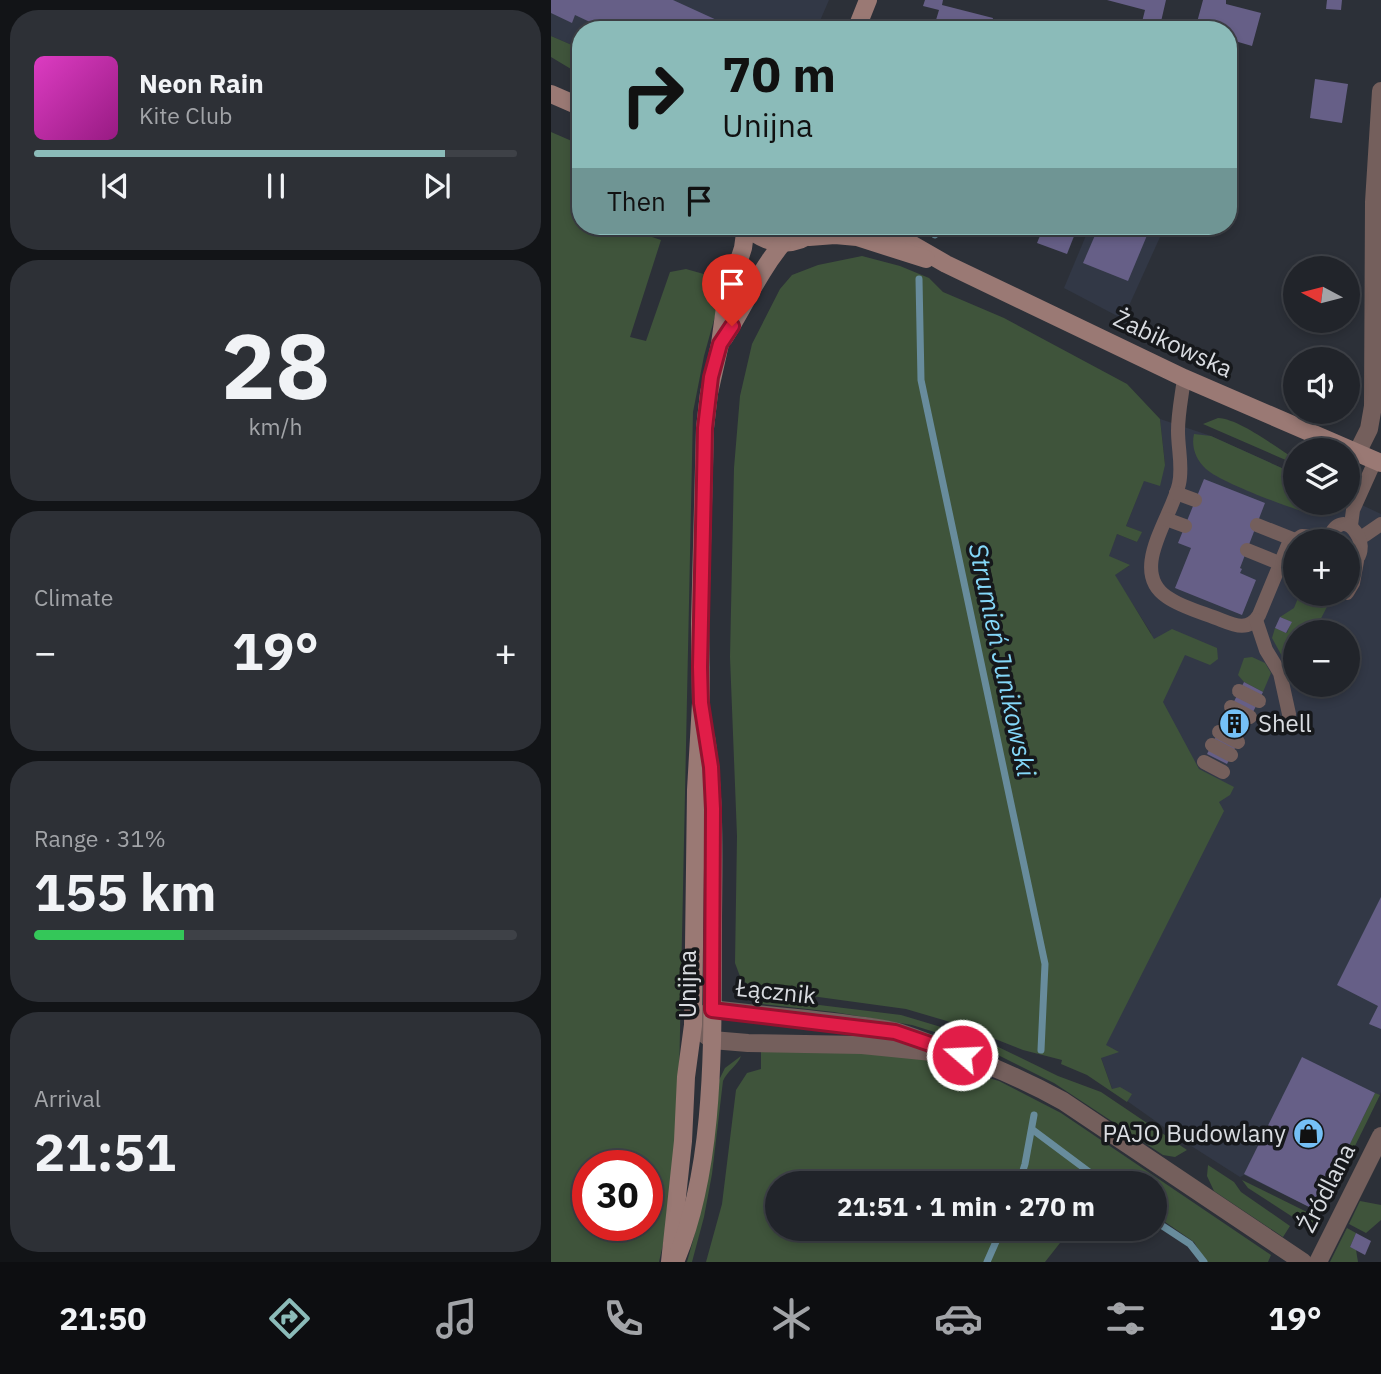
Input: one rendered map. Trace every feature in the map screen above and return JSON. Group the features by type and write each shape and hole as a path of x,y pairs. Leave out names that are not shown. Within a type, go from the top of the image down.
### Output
{"street":[{"path":"860,21 868,0"},
{"path":"1360,447 1369,429 1373,406 1377,271 1375,171 1381,91"},
{"path":"551,94 572,103"},
{"name":"Unijna","path":"669,1262 693,1025 705,428 711,377 720,344 726,300 745,235"},
{"path":"756,235 782,244"},
{"name":"Żabikowska","path":"782,244 805,235"},
{"name":"Żabikowska","path":"836,235 857,237 946,264"},
{"name":"Żabikowska","path":"896,235 946,264 1185,378 1323,438"},
{"name":"Unijna","path":"720,344 744,307 766,263 782,244"},
{"name":"Żabikowska","path":"1360,454 1378,462"},
{"name":"Unijna","path":"675,1262 686,1238 696,1197 704,1141 712,1040 712,780 701,703"},
{"name":"Łącznik","path":"693,1025 712,1010 895,1032 1022,1078 1063,1101 1303,1262"},
{"path":"693,1025 712,1040"},
{"name":"Łącznik","path":"712,1040 861,1045 962,1055"},
{"name":"Źródlana","path":"1318,1262 1381,1136"}],"lane":[{"path":"1185,378 1179,419 1181,468 1176,493 1151,559 1152,577 1161,592 1175,601 1235,625 1246,626 1256,620 1283,555"},
{"path":"1351,525 1353,510 1378,462"},
{"path":"1176,493 1195,500"},
{"path":"1166,519 1185,526"},
{"path":"1365,535 1381,524"},
{"path":"1257,525 1283,535"},
{"path":"1337,529 1340,526 1351,525 1362,530 1365,535 1365,553 1360,556"},
{"path":"1247,550 1279,563"},
{"path":"1256,620 1266,650 1280,673 1289,714"},
{"path":"1239,691 1259,701"},
{"path":"1231,707 1250,717"},
{"path":"1231,755 1215,738 1238,742"},
{"path":"1204,762 1223,772"}],"shaded area":[{"path":"551,0 829,0 820,21 572,21 572,45 551,36"},
{"path":"1086,235 1161,235 1123,319 1064,288"},
{"path":"1160,419 1211,436 1283,469 1283,515 1360,515 1360,504 1381,514 1381,1092 1322,1213 1244,1175 1240,1177 1185,1142 1113,1091 1101,1058 1154,698 1151,633 1114,575 1129,566 1108,556 1117,534 1137,542 1141,532 1126,526 1144,480 1165,464"}],"green space":[{"path":"551,36 572,45 572,70 551,57"},
{"path":"551,132 572,141 572,235 653,235 661,240 630,337 646,341 670,272 686,269 725,280 704,356 693,412 678,1127 664,1240 659,1262 551,1262"},
{"path":"862,256 900,266 929,278 943,292 1004,318 1127,384 1160,419 1165,465 1160,486 1144,481 1126,526 1142,532 1137,542 1117,534 1109,556 1130,565 1115,575 1154,639 1172,629 1217,648 1218,659 1210,665 1185,655 1163,702 1199,769 1234,787 1230,795 1219,802 1224,811 1106,1045 1119,1052 1101,1058 1112,1089 1120,1087 1132,1094 1127,1102 1087,1075 1061,1064 1062,1060 1023,1050 957,1024 906,1009 753,988 741,979 735,963 737,836 730,657 734,468 740,396 752,344 780,289 792,275 818,265"},
{"path":"1218,418 1237,423 1283,451 1283,459 1203,424"},
{"path":"1194,434 1211,436 1283,469 1283,504 1239,487 1206,469 1197,457"},
{"path":"1327,606 1320,620 1287,620 1280,617 1294,608"},
{"path":"1275,628 1283,631 1283,658 1272,638"},
{"path":"1252,657 1265,663 1271,673 1263,692 1244,682 1238,675 1244,658"},
{"path":"762,998 901,1015 971,1036 970,1043 912,1025 762,1004"},
{"path":"990,1043 1058,1076 1101,1092 1187,1150 1175,1157 1163,1155 1054,1083 990,1051"},
{"path":"761,1051 851,1052 917,1057 999,1081 1061,1113 1147,1171 765,1171 765,1241 1062,1241 1045,1262 706,1262 722,1204 736,1090 747,1073 761,1069"},
{"path":"741,1056 723,1081 704,1217 692,1262 687,1262 703,1195 718,1082 725,1068"},
{"path":"1375,1093 1380,1095 1322,1213 1317,1211"},
{"path":"1208,1165 1290,1226 1283,1237 1214,1191 1207,1176"},
{"path":"1242,1180 1319,1218 1314,1225 1308,1227 1248,1188"},
{"path":"1167,1185 1271,1255 1268,1262 1206,1262 1194,1242 1167,1223"},
{"path":"1360,1201 1381,1205 1381,1220 1366,1233 1349,1224"},
{"path":"1347,1228 1356,1233 1350,1247 1356,1250 1358,1262 1330,1262"}],"building":[{"path":"551,0 673,0 719,21 588,21 575,15 572,23 551,13"},
{"path":"925,0 943,0 942,5 993,18 992,21 936,21 939,10 923,6"},
{"path":"1107,0 1166,0 1161,21 1142,21 1145,10"},
{"path":"1203,0 1226,0 1226,4 1261,13 1252,46 1237,42 1237,21 1197,21"},
{"path":"1327,0 1342,0 1341,10 1326,9"},
{"path":"1315,79 1348,84 1342,123 1310,118"},
{"path":"1040,235 1074,235 1067,254 1037,243"},
{"path":"1095,235 1147,235 1128,281 1083,263"},
{"path":"1204,479 1265,503 1240,568 1240,573 1256,580 1242,615 1175,588 1191,548 1178,543"},
{"path":"1280,617 1287,620 1283,620 1283,632 1275,628"},
{"name":"Shell","path":"1244,682 1263,692 1227,764 1207,754"},
{"path":"1381,897 1381,1029 1369,1024 1378,1006 1337,985"},
{"name":"PAJO Budowlany","path":"1302,1057 1375,1093 1317,1211 1244,1174"},
{"path":"1356,1233 1371,1241 1365,1255 1350,1247"}],"waterway":[{"name":"Strumień Junikowski","path":"919,279 921,380 1045,964 1041,1050"},
{"name":"Strumień Junikowski","path":"1023,1171 1034,1115"},
{"path":"1033,1130 1088,1171"},
{"path":"1167,1229 1190,1244 1204,1262"},
{"name":"Strumień Junikowski","path":"987,1262 996,1241"}],"place":[{"name":"Shell","path":"1235,724"},
{"name":"PAJO Budowlany","path":"1309,1134"}],"route":[{"path":"732,326 720,344 711,377 705,428 700,667 701,703 711,767 713,809 712,1010 895,1032 962,1055"}]}
